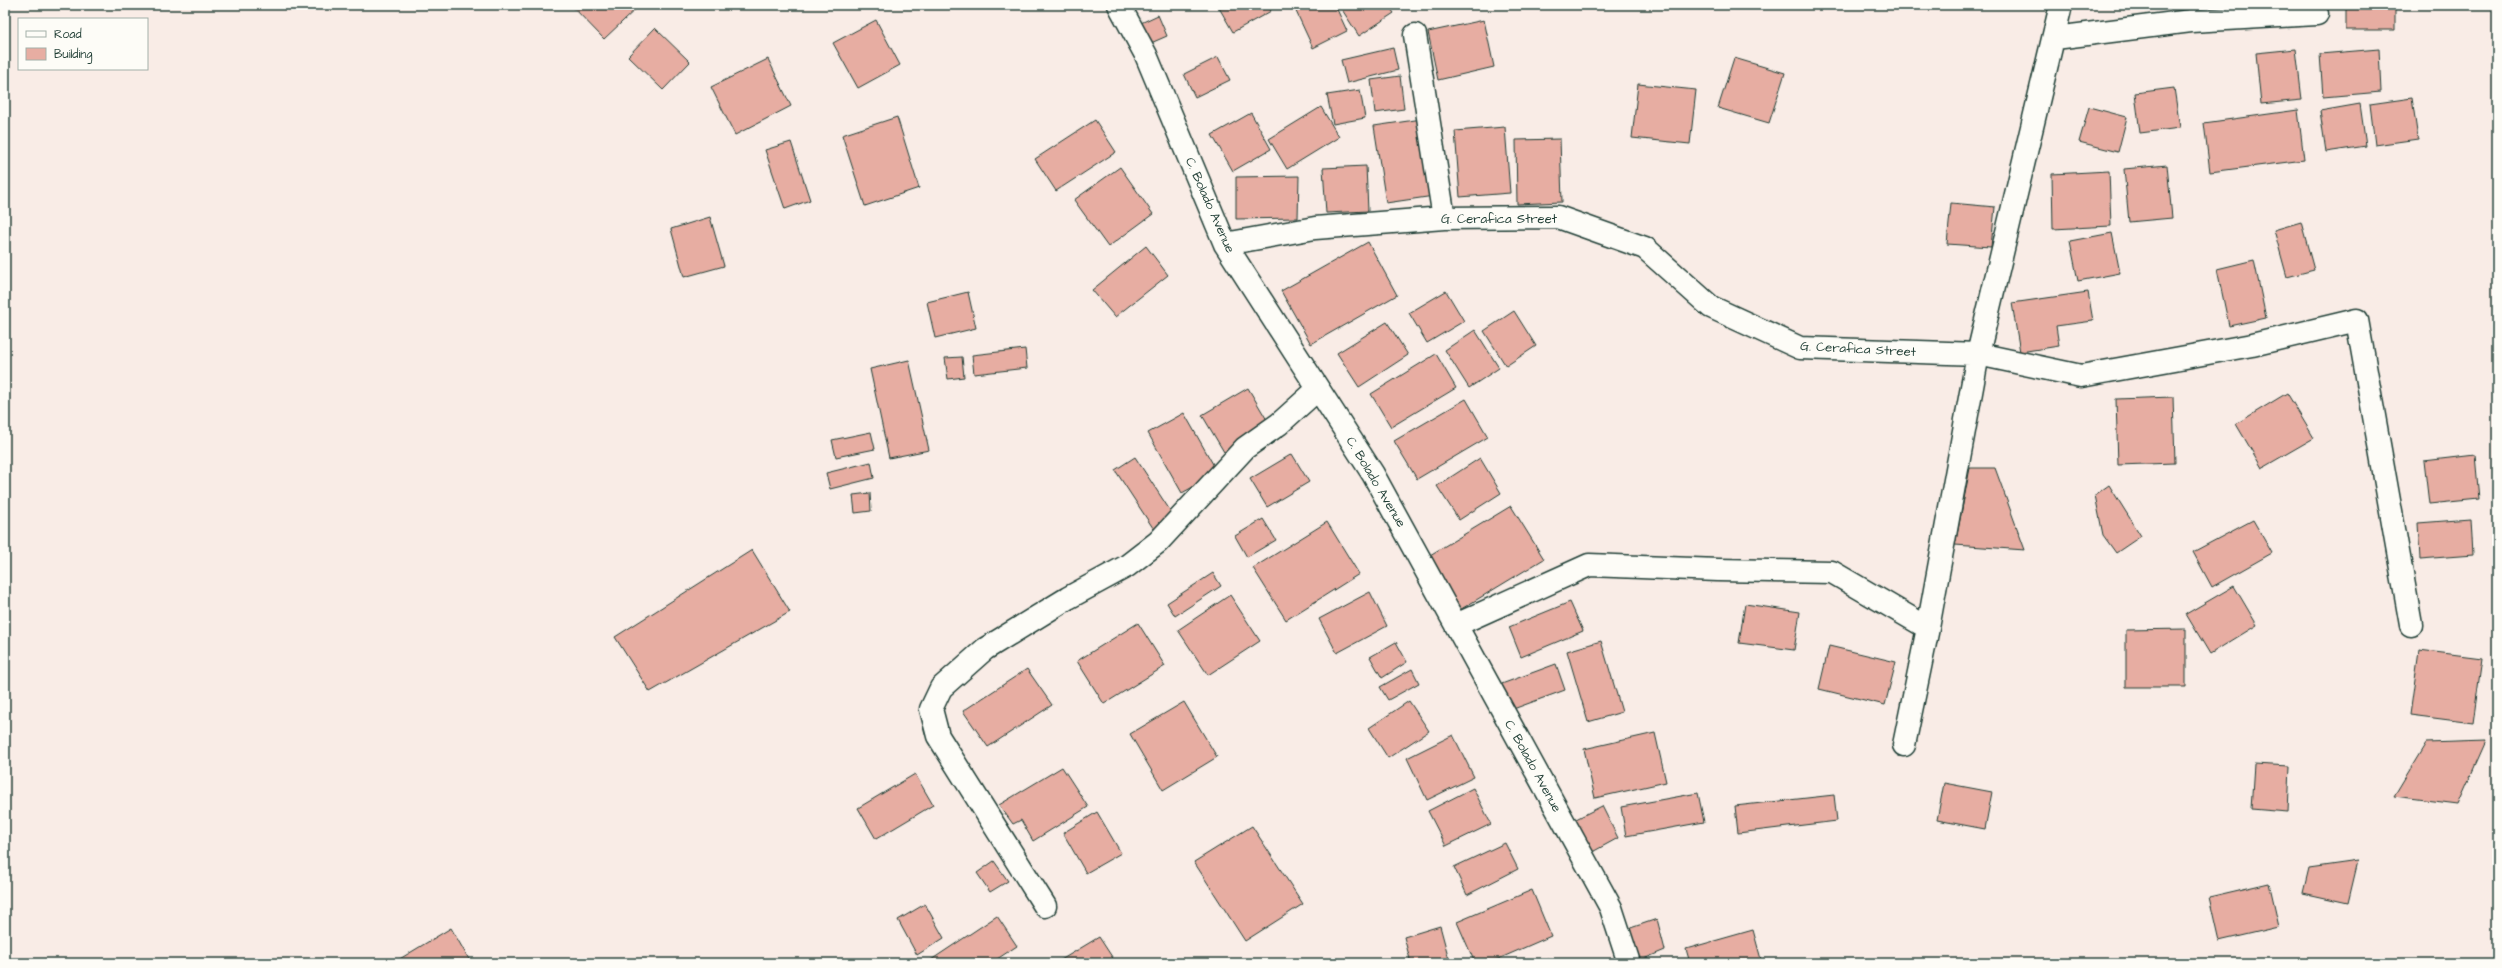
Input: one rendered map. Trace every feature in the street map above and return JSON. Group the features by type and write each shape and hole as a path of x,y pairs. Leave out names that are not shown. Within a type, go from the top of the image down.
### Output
{"street":[{"name":"C. Bolado Avenue","path":"1119,5 1146,55 1225,244 1373,474 1611,908 1628,963"},
{"path":"1904,745 1928,628 1978,354 2055,38 2061,5"},
{"path":"2055,38 2191,21 2317,14"},
{"path":"1414,35 1444,218"},
{"name":"G. Cerafica Street","path":"1225,244 1315,228 1444,218 1558,217 1645,248 1711,307 1800,348 1978,354 2081,376 2252,345 2357,320 2411,625"},
{"path":"1045,906 938,736 931,708 941,688 985,649 1068,598 1127,566 1158,542 1245,448 1279,424 1318,389"},
{"path":"1456,625 1589,565 1718,570 1832,572 1928,628"}],"building":[{"path":"571,5 640,5 604,39"},
{"path":"1267,5 1271,11 1233,32 1218,6"},
{"path":"1298,5 1335,5 1347,31 1313,48 1294,7"},
{"path":"1339,5 1388,5 1394,13 1359,36"},
{"path":"2346,5 2395,5 2395,30 2346,30"},
{"path":"1158,15 1167,36 1135,50 1126,30"},
{"path":"876,20 900,65 858,88 833,43"},
{"path":"1484,20 1494,67 1438,80 1428,32"},
{"path":"655,28 690,62 663,90 628,56"},
{"path":"1393,48 1398,70 1347,83 1341,60"},
{"path":"2296,49 2302,100 2261,104 2256,53"},
{"path":"2379,49 2381,92 2323,97 2320,54"},
{"path":"1218,57 1230,80 1195,97 1184,74"},
{"path":"1734,58 1785,73 1769,123 1718,108"},
{"path":"768,59 791,106 735,135 711,87"},
{"path":"1400,76 1404,109 1375,113 1371,80"},
{"path":"1638,84 1696,90 1690,144 1632,138"},
{"path":"2174,88 2180,128 2140,133 2135,93"},
{"path":"1360,90 1365,118 1333,124 1327,95"},
{"path":"2412,98 2418,139 2375,145 2370,104"},
{"path":"2360,104 2366,146 2326,152 2320,111"},
{"path":"1321,107 1339,137 1287,169 1269,139"},
{"path":"2089,107 2127,117 2118,152 2079,142"},
{"path":"2298,110 2304,160 2210,172 2204,123"},
{"path":"1251,113 1271,149 1233,171 1212,135"},
{"path":"897,117 919,188 865,206 842,135"},
{"path":"1422,119 1434,196 1386,203 1374,126"},
{"path":"1095,120 1116,152 1056,191 1035,159"},
{"path":"1505,127 1510,193 1460,197 1455,131"},
{"path":"1560,139 1562,202 1517,204 1516,140"},
{"path":"791,142 810,200 785,209 765,150"},
{"path":"2167,165 2172,218 2129,222 2124,169"},
{"path":"1366,166 1368,211 1326,213 1323,168"},
{"path":"1120,167 1153,214 1108,247 1074,200"},
{"path":"2109,171 2111,226 2053,229 2052,174"},
{"path":"1299,176 1298,218 1236,219 1236,177"},
{"path":"1951,203 1995,207 1991,247 1947,244"},
{"path":"710,217 724,266 684,277 671,229"},
{"path":"2301,222 2314,270 2287,277 2274,230"},
{"path":"2112,233 2120,273 2078,281 2070,241"},
{"path":"1368,242 1397,295 1311,344 1281,291"},
{"path":"1146,246 1168,275 1115,317 1092,290"},
{"path":"2254,260 2266,318 2229,326 2217,269"},
{"path":"1446,291 1464,321 1427,343 1409,313"},
{"path":"968,292 976,328 935,338 927,302"},
{"path":"2088,292 2093,321 2056,326 2059,346 2020,352 2012,303"},
{"path":"1514,311 1536,346 1506,366 1484,331"},
{"path":"1387,322 1408,355 1359,387 1337,353"},
{"path":"1475,330 1499,368 1469,388 1445,350"},
{"path":"1025,349 1027,368 974,374 972,355"},
{"path":"1436,354 1456,388 1391,427 1371,394"},
{"path":"962,357 964,377 948,379 945,358"},
{"path":"909,360 929,450 889,458 870,369"},
{"path":"1248,388 1270,425 1224,452 1202,415"},
{"path":"2287,393 2314,438 2262,468 2236,424"},
{"path":"2173,397 2175,463 2118,465 2116,399"},
{"path":"1466,399 1488,437 1417,479 1394,441"},
{"path":"1184,413 1218,473 1182,493 1148,433"},
{"path":"871,432 875,449 836,457 832,440"},
{"path":"1292,454 1309,482 1267,507 1250,479"},
{"path":"2475,455 2479,499 2429,504 2424,461"},
{"path":"1135,457 1175,518 1155,531 1115,470"},
{"path":"1480,458 1501,493 1459,520 1437,486"},
{"path":"871,462 874,478 830,489 826,473"},
{"path":"1970,468 1995,468 2025,550 1955,545"},
{"path":"2109,485 2141,536 2116,553 2103,535 2095,495"},
{"path":"870,493 871,511 855,513 853,495"},
{"path":"1511,506 1544,559 1458,611 1425,558"},
{"path":"1263,519 1276,540 1247,557 1235,536"},
{"path":"2471,519 2473,555 2420,559 2418,523"},
{"path":"2253,520 2272,553 2212,587 2193,552"},
{"path":"1327,522 1359,574 1286,620 1253,568"},
{"path":"752,550 790,612 650,692 615,637"},
{"path":"1213,573 1221,586 1175,616 1167,603"},
{"path":"2234,586 2257,625 2210,654 2186,614"},
{"path":"1370,592 1387,626 1337,653 1319,619"},
{"path":"1230,595 1260,641 1208,675 1178,630"},
{"path":"1570,602 1583,631 1521,657 1509,627"},
{"path":"1745,604 1800,612 1794,650 1739,643"},
{"path":"1138,623 1165,666 1104,704 1077,661"},
{"path":"2186,629 2186,687 2126,687 2126,630"},
{"path":"1601,641 1622,712 1588,722 1567,651"},
{"path":"1396,642 1407,662 1382,678 1370,657"},
{"path":"1829,646 1896,662 1885,705 1819,689"},
{"path":"2419,650 2482,658 2473,723 2410,715"},
{"path":"1556,664 1565,690 1497,715 1488,689"},
{"path":"1027,669 1052,705 988,747 963,711"},
{"path":"1412,669 1419,683 1388,700 1380,687"},
{"path":"1409,701 1429,731 1388,758 1369,728"},
{"path":"1184,702 1217,757 1163,790 1130,734"},
{"path":"1655,733 1666,782 1595,798 1584,749"},
{"path":"1453,735 1474,777 1427,800 1407,758"},
{"path":"2486,741 2458,804 2394,796 2426,743"},
{"path":"2254,764 2290,766 2288,812 2251,809"},
{"path":"1062,767 1088,807 1033,841 1021,820 1013,824 999,805"},
{"path":"915,774 933,805 876,839 858,808"},
{"path":"1944,783 1992,792 1985,829 1937,820"},
{"path":"1473,788 1491,824 1446,846 1428,811"},
{"path":"1698,793 1704,822 1626,836 1621,807"},
{"path":"1834,795 1837,821 1738,833 1735,806"},
{"path":"1602,806 1618,838 1585,856 1568,823"},
{"path":"1097,812 1121,853 1086,873 1063,833"},
{"path":"1252,826 1303,904 1245,941 1194,862"},
{"path":"1505,843 1518,869 1467,895 1454,867"},
{"path":"994,861 1008,881 990,892 977,873"},
{"path":"2358,861 2348,903 2303,893 2309,868"},
{"path":"2269,883 2279,927 2219,941 2209,897"},
{"path":"1532,890 1551,936 1489,963 1475,963 1457,922"},
{"path":"925,904 944,938 917,955 898,920"},
{"path":"997,916 1017,946 991,963 933,963 931,960"},
{"path":"1657,919 1665,950 1634,963 1613,934"},
{"path":"1440,926 1450,963 1411,963 1404,937"},
{"path":"451,928 470,961 466,963 393,963"},
{"path":"1753,930 1762,963 1690,963 1686,949"},
{"path":"1099,937 1116,963 1056,963"},
{"path":"1548,958 1550,963 1534,963"}]}
